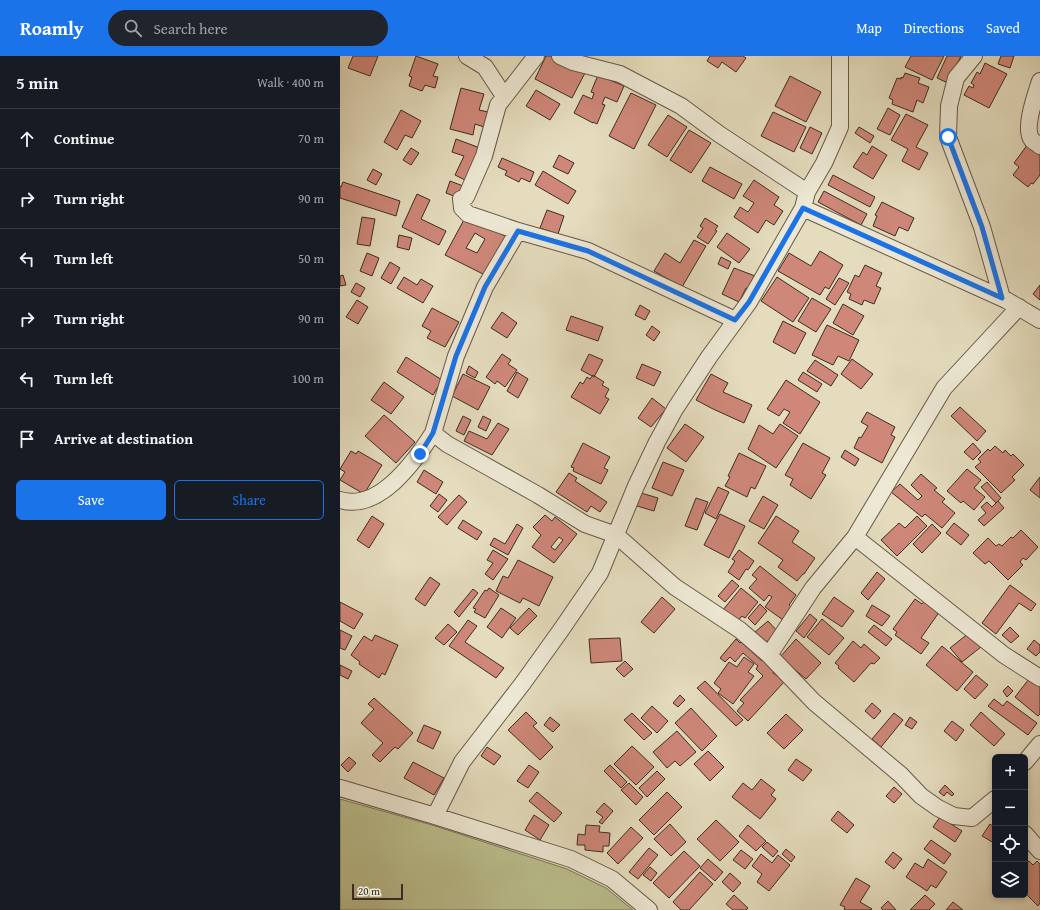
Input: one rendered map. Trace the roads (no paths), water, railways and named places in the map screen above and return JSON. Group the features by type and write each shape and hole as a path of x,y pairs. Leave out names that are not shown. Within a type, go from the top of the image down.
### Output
{"street":[{"path":"467,56 485,67 504,96"},
{"path":"536,56 498,105 484,156 466,197 460,199 462,208 468,214 518,231 588,251 735,320"},
{"path":"560,56 573,62 620,74 681,106 719,134 807,192"},
{"path":"435,816 462,762 527,677 600,573 636,486 675,409 709,357 749,302 803,208 807,192 824,163 840,127 840,56"},
{"path":"974,56 956,78 949,106 948,137 982,227 1002,298"},
{"path":"1040,81 1031,110 1029,130 1032,139 1040,146"},
{"path":"803,208 1002,298 1040,320"},
{"path":"340,500 353,503 367,500 380,493 420,454 433,433 456,356 485,287 518,231"},
{"path":"769,656 814,588 855,537 944,388 1019,307"},
{"path":"433,433 446,444 538,495 585,524 616,535 675,587 740,630 769,656 814,702 901,775 921,796 938,808 954,816 972,818 992,803"},
{"path":"855,537 1004,655 1040,678"},
{"path":"1028,758 1040,744"},
{"path":"340,788 435,816 570,860 612,879 649,910"},
{"path":"1028,837 1040,851"}]}
